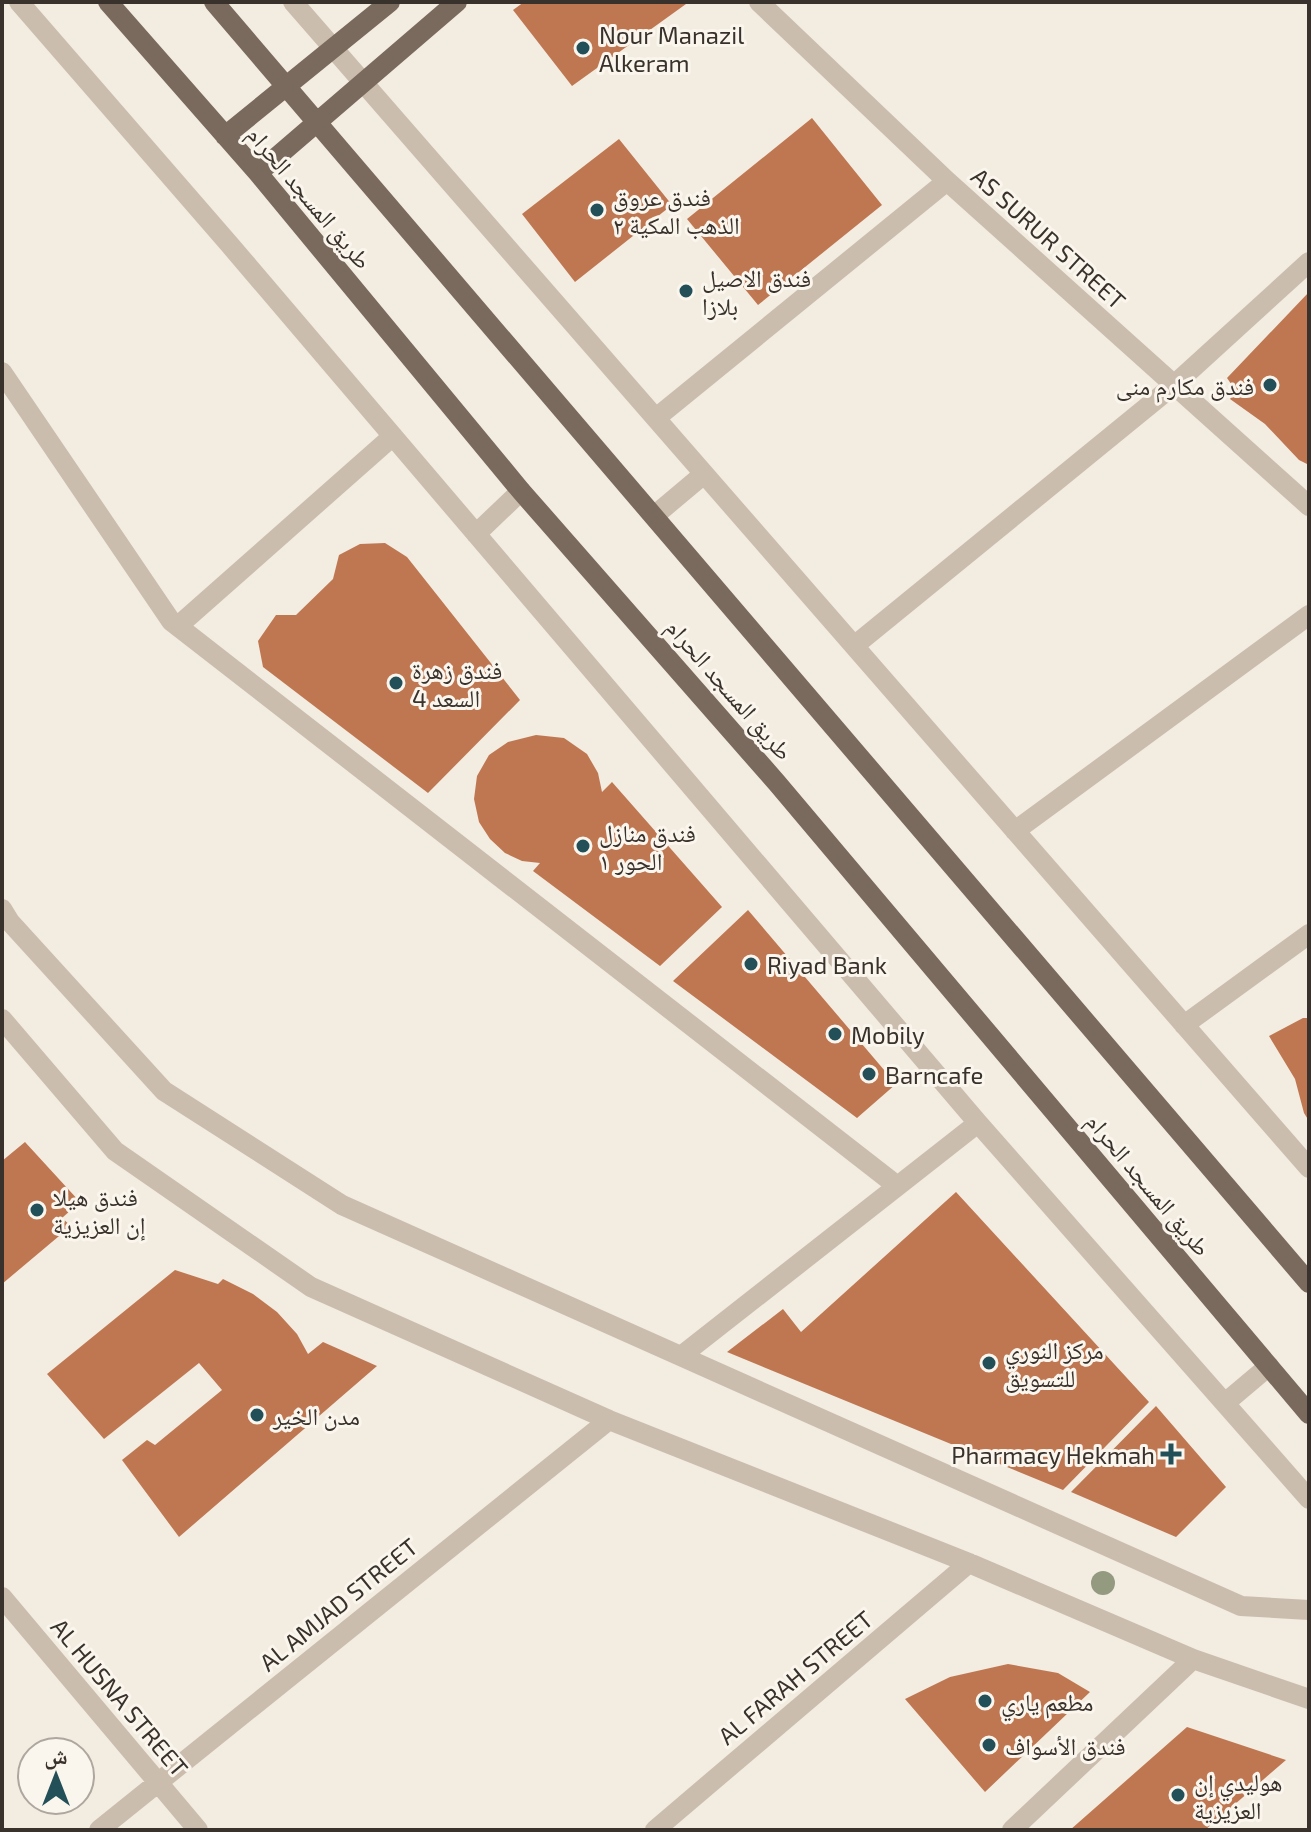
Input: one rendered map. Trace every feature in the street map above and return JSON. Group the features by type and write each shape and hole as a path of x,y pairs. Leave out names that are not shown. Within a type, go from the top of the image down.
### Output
{"main road":[{"name":"طريق المسجد الحرام","path":"108,2 258,173 521,491 777,783 1309,1414"},
{"path":"214,2 1309,1283"},
{"path":"225,136 390,2"},
{"path":"258,173 457,2"}],"street":[{"path":"19,2 978,1123 1309,1499"},
{"path":"293,2 1309,1168"},
{"name":"AS SURUR STREET","path":"759,2 947,181 1309,506"},
{"path":"656,418 947,181"},
{"path":"854,646 1174,385 1309,262"},
{"path":"2,372 171,621 896,1185"},
{"path":"178,626 393,436"},
{"path":"654,516 704,474"},
{"path":"476,534 521,491"},
{"path":"1015,831 1309,615"},
{"path":"5,919 164,1091 342,1205 1241,1606 1309,1610"},
{"path":"1184,1025 1309,934"},
{"path":"2,1019 115,1151 311,1287 609,1420 969,1563 1193,1659 1309,1699"},
{"path":"681,1356 978,1123"},
{"path":"1225,1403 1269,1366"},
{"name":"AL AMJAD STREET","path":"99,1830 609,1420"},
{"name":"AL FARAH STREET","path":"655,1830 969,1563"},
{"name":"AL HUSNA STREET","path":"2,1597 198,1830"},
{"path":"1012,1830 1193,1659"}],"building":[{"name":"Nour Manazil Alkeram","path":"524,2 686,4 572,86 513,10"},
{"path":"812,118 882,205 758,305 687,219"},
{"name":"فندق عروق الذهب المكية ٢","path":"619,139 672,205 575,282 522,214"},
{"name":"فندق مكارم منى","path":"1309,292 1309,465 1299,460 1265,424 1230,399 1236,391 1227,378"},
{"name":"فندق زهرة السعد 4","path":"385,543 407,557 520,700 428,793 263,667 258,641 276,615 296,615 333,579 339,555 360,544"},
{"name":"فندق منازل الحور ١","path":"536,735 564,738 587,754 598,773 602,792 612,782 722,907 660,966 533,871 540,863 522,861 505,853 490,839 479,822 474,799 477,776 489,755 508,742"},
{"path":"748,910 896,1084 857,1118 673,981"},
{"path":"1303,1018 1309,1018 1309,1121 1295,1079 1269,1036"},
{"name":"فندق هيلا إن العزيزية","path":"25,1142 80,1202 62,1218 71,1226 2,1284 2,1161"},
{"path":"956,1192 1149,1402 1063,1490 727,1352 783,1309 801,1332"},
{"name":"مدن الخير","path":"175,1270 218,1284 223,1279 253,1294 277,1312 297,1334 308,1354 323,1342 377,1366 179,1537 122,1460 147,1440 155,1445 222,1390 199,1363 104,1439 47,1374"},
{"path":"1156,1406 1226,1487 1176,1537 1071,1492"},
{"name":"فندق الأسواف","path":"1008,1664 1058,1673 1090,1692 985,1792 905,1699 950,1677"},
{"name":"هوليدي إن العزيزية","path":"1187,1727 1286,1760 1205,1830 1070,1830"}],"place":[{"name":"Nour Manazil Alkeram","path":"583,48"},
{"name":"فندق عروق الذهب المكية ٢","path":"597,210"},
{"name":"فندق الاصيل بلازا","path":"686,291"},
{"name":"فندق مكارم منى","path":"1270,385"},
{"name":"فندق زهرة السعد 4","path":"396,683"},
{"name":"فندق منازل الحور ١","path":"583,846"},
{"name":"Riyad Bank","path":"751,964"},
{"name":"Mobily","path":"835,1034"},
{"name":"Barncafe","path":"869,1074"},
{"name":"فندق هيلا إن العزيزية","path":"37,1210"},
{"name":"مركز النوري للتسويق","path":"989,1363"},
{"name":"مدن الخير","path":"257,1415"},
{"name":"Pharmacy Hekmah","path":"1171,1454"},
{"name":"مطعم ياري","path":"985,1701"},
{"name":"فندق الأسواف","path":"989,1745"},
{"name":"هوليدي إن العزيزية","path":"1178,1795"}]}
